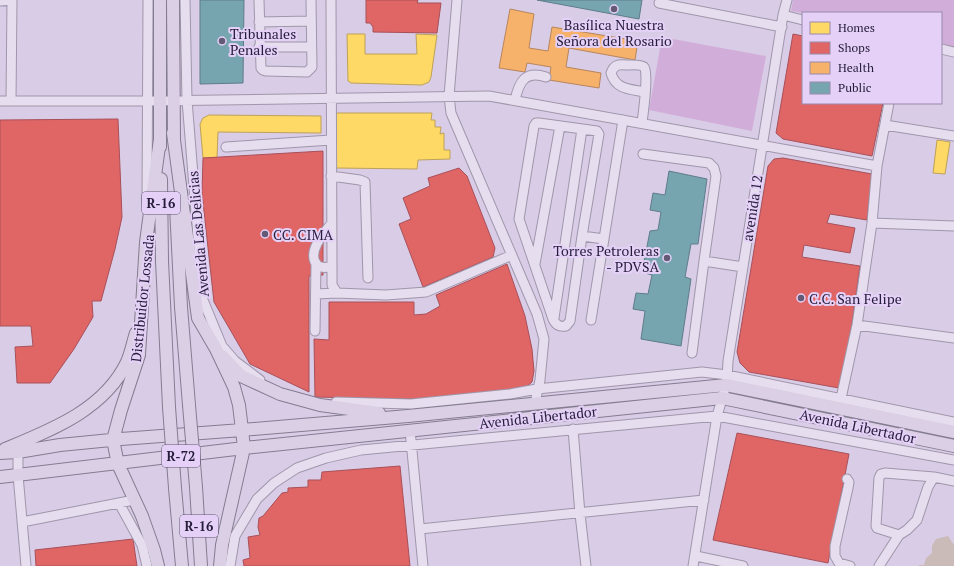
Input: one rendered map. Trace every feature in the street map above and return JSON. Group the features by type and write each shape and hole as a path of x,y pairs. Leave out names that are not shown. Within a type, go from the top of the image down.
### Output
{"main road":[{"name":"R-16","path":"160,0 154,101 160,139 162,261 169,407 182,566"},
{"name":"Avenida Las Delicias","path":"174,0 173,133 181,307 202,566"},
{"path":"173,133 198,318 216,349 234,387 239,405 244,448 222,545 220,566"},
{"name":"Distribuidor Lossada","path":"158,566 154,550 118,464 117,440 121,410 139,355 146,242 160,139"},
{"path":"0,452 48,432 85,410 110,388 127,362 142,311"},
{"path":"216,349 241,376 280,394 320,405 408,416"},
{"name":"Avenida Libertador","path":"117,440 408,416 535,403 727,380 840,403 954,432"},
{"name":"Avenida Libertador","path":"118,464 244,448 722,398 954,446"},
{"name":"R-72","path":"0,452 18,452 60,445 117,440"},
{"name":"R-72","path":"0,477 118,464"}],"street":[{"path":"0,1 12,0 11,101"},
{"name":"R-16","path":"146,242 154,101 148,0"},
{"name":"Avenida Las Delicias","path":"185,0 187,100 203,300 222,346 235,361 257,379 288,392 321,401 411,404 702,372 727,380"},
{"path":"259,0 260,64 263,70 307,72 312,67 311,0"},
{"path":"331,0 332,285 337,293"},
{"path":"457,0 449,96 451,113 537,314 544,339 540,380 535,403"},
{"name":"avenida 12","path":"693,566 696,556 717,416 727,380 743,267 783,15 787,0"},
{"path":"659,3 782,27"},
{"path":"783,15 802,20"},
{"path":"259,22 311,21"},
{"path":"260,47 311,47"},
{"path":"942,49 954,52"},
{"path":"515,100 522,80 530,75 540,75 546,77"},
{"path":"642,123 645,92"},
{"path":"0,101 154,101 489,96 763,144 877,166"},
{"path":"889,104 877,166 872,224 857,326 840,403 954,422"},
{"path":"591,320 623,120"},
{"path":"536,123 582,129 597,131 600,134 582,236 570,321 566,326 560,326 556,324 554,319 518,219 534,126 536,123"},
{"path":"885,125 954,136"},
{"path":"535,266 560,126"},
{"path":"554,319 582,129"},
{"path":"226,147 331,140"},
{"path":"643,154 709,163 714,168 716,176 692,353"},
{"path":"331,176 365,182 368,278"},
{"path":"315,331 315,249 320,239 332,223"},
{"path":"872,224 954,226"},
{"path":"582,236 604,239"},
{"path":"315,249 321,247 328,248 332,251"},
{"path":"316,294 337,293 386,295 426,292 512,255"},
{"path":"704,261 743,267"},
{"path":"316,264 321,267 332,266"},
{"path":"857,326 954,338"},
{"path":"230,566 235,536 257,499 274,483 296,468 326,458 360,450 717,416 954,460"},
{"path":"573,429 586,566"},
{"path":"410,430 423,566"},
{"path":"18,452 18,475 26,566"},
{"path":"899,535 877,528 876,526 879,478 881,474 885,473 934,477 954,481"},
{"path":"877,566 899,535 907,530 917,520 928,487 934,477"},
{"path":"847,479 849,482 835,546 835,556 839,563 850,566"},
{"path":"22,522 134,500"},
{"path":"420,529 580,514 704,500"},
{"path":"119,503 142,545 147,566"},
{"path":"696,556 743,566"}],"shaded area":[{"path":"793,0 954,0 954,48 942,45 942,12 802,13 791,11"},
{"path":"662,37 766,56 752,131 649,110"},
{"path":"948,536 954,545 954,566 919,566 924,565 926,558 932,553 932,546 936,539"}],"building: Homes":[{"path":"347,34 365,34 365,54 417,54 416,34 437,35 429,82 422,85 351,83 348,81"},
{"path":"335,113 432,113 431,120 435,120 435,127 441,127 440,134 444,133 444,150 450,150 450,159 418,160 417,169 336,168"},
{"path":"209,115 321,116 321,133 218,132 217,158 203,158 200,124 203,118"},
{"path":"937,140 950,142 945,174 933,173"}],"building: Shops":[{"path":"366,0 418,0 417,3 441,3 437,33 373,32 373,27 370,23 366,23"},
{"path":"793,34 802,36 802,104 883,104 872,156 783,139 776,133"},
{"path":"118,119 122,217 101,301 92,301 93,317 74,349 50,383 17,383 15,347 33,346 31,326 0,326 0,120"},
{"name":"CC. CIMA","path":"323,151 323,275 309,276 309,392 250,364 214,302 202,193 203,158"},
{"name":"C.C. San Felipe","path":"783,158 872,174 867,220 830,214 827,223 855,228 850,253 804,245 802,257 860,266 851,330 839,388 749,372 740,363 737,352 768,166 774,159"},
{"path":"459,168 467,176 495,248 493,257 423,287 399,224 411,219 403,198 430,186 428,178"},
{"path":"507,264 525,316 532,349 534,371 532,382 523,390 479,396 408,399 315,397 314,339 329,340 329,302 414,302 414,315 426,314 440,306 436,295"},
{"path":"737,433 849,454 828,563 713,540"},
{"path":"400,466 410,566 244,566 243,560 250,558 248,537 260,535 258,527 259,518 263,516 282,493 288,492 288,488 308,487 308,480 321,480 322,472"},
{"path":"133,539 137,566 36,566 35,550"}],"building: Health":[{"path":"510,9 534,14 529,48 548,51 552,27 638,41 635,60 569,48 566,67 601,73 599,88 549,80 551,67 527,63 525,72 499,68"}],"building: Public":[{"name":"Tribunales Penales","path":"200,0 244,0 243,83 200,84"},
{"name":"Basílica Nuestra Señora del Rosario","path":"537,0 642,0 639,19"},
{"name":"Torres Petroleras - PDVSA","path":"669,171 707,179 698,244 691,244 685,277 691,279 681,346 641,339 645,311 633,309 636,293 648,294 652,275 642,272 650,231 658,230 661,212 650,210 653,193 665,195"}],"place":[{"name":"Basílica Nuestra Señora del Rosario","path":"614,9"},
{"name":"Tribunales Penales","path":"222,41"},
{"name":"CC. CIMA","path":"265,234"},
{"name":"Torres Petroleras - PDVSA","path":"667,258"},
{"name":"C.C. San Felipe","path":"801,298"}]}
